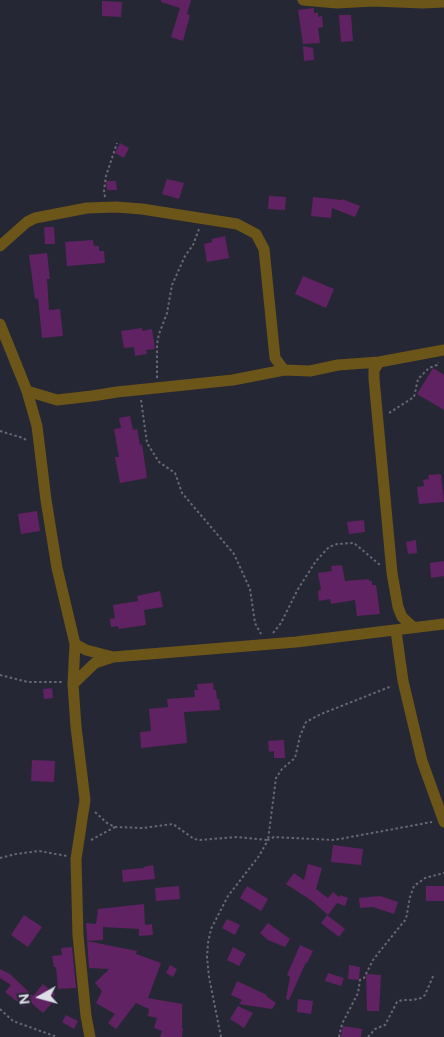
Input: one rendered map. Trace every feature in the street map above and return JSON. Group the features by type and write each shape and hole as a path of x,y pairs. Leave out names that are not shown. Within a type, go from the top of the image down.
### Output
{"street":[{"path":"303,0 337,3 373,1 444,2"},
{"path":"0,246 34,218 87,208 142,209 237,224 256,234 262,242 266,263 267,292 275,358 284,370"},
{"path":"0,324 27,391 37,426 46,500 58,568 75,644 73,683 76,727 85,793 85,805 76,854 78,934 86,1016 90,1037"},
{"path":"27,391 57,400 140,389 233,380 284,370 310,370 338,365 379,362 442,350"},
{"path":"379,362 374,370 374,379 392,573 402,617 413,627"},
{"path":"400,611 392,631 422,761 443,821"},
{"path":"73,683 95,663 113,657 392,631 444,624"},
{"path":"75,644 86,650 113,657"}],"path":[{"path":"106,207 104,191 106,176 117,143"},
{"path":"157,388 158,334 167,313 172,285 185,256 193,245 202,217"},
{"path":"378,420 414,397 418,379 429,368 437,365 442,350"},
{"path":"140,389 147,443 160,462 175,473 182,493 234,554 250,589 255,623 264,642 282,623 298,589 316,561 329,547 337,544 354,543 383,568 392,573"},
{"path":"0,431 23,438 40,450"},
{"path":"0,675 28,682 73,683"},
{"path":"221,1037 206,957 208,943 211,929 228,896 259,856 268,840 276,778 282,769 295,758 300,736 306,722 321,714 403,681"},
{"path":"85,805 116,827"},
{"path":"0,858 16,854 39,852 76,854 96,836 116,827 142,828 174,824 194,839 200,840 237,837 268,840 274,837 334,840 443,821"},
{"path":"339,1037 342,1024 358,993 360,980 364,978 374,960 406,919 414,886 425,878 444,873"},
{"path":"368,1037 375,1030 385,1025 397,1002 421,998 425,994 434,974"},
{"path":"0,1009 13,1021 57,1037"}],"building":[{"path":"161,0 191,0 187,14 190,15 183,41 171,37 180,8 161,2"},
{"path":"102,1 122,2 121,17 102,16"},
{"path":"314,8 314,13 318,13 318,17 322,16 323,27 318,28 320,43 303,44 298,10"},
{"path":"339,15 351,15 353,41 341,42"},
{"path":"303,46 313,48 314,60 304,61"},
{"path":"120,143 129,148 124,158 115,153"},
{"path":"167,179 184,183 179,199 162,194"},
{"path":"106,181 116,181 117,190 107,190"},
{"path":"269,196 286,197 285,210 268,209"},
{"path":"313,197 342,199 360,206 355,217 332,208 331,218 311,216"},
{"path":"44,227 54,227 55,244 45,244"},
{"path":"225,236 229,258 207,262 204,244 212,242 212,239"},
{"path":"93,240 94,246 99,246 99,251 104,251 105,263 67,266 65,242"},
{"path":"47,253 50,279 47,279 49,310 60,309 63,336 42,338 38,298 35,299 29,255"},
{"path":"303,276 334,289 326,308 295,294"},
{"path":"142,328 142,331 152,329 155,349 146,350 147,354 135,356 134,347 124,348 121,331"},
{"path":"433,368 444,375 444,410 417,394"},
{"path":"130,416 133,430 137,429 140,445 142,444 147,478 120,483 115,457 119,457 114,429 121,428 119,418"},
{"path":"441,474 444,502 419,504 417,487 424,486 423,480 429,479 428,475"},
{"path":"37,511 40,531 21,534 18,514"},
{"path":"364,520 365,532 349,534 347,522"},
{"path":"416,540 417,553 408,554 406,542"},
{"path":"444,561 444,576 431,578 430,563"},
{"path":"342,565 345,581 369,579 369,581 372,581 372,585 376,585 380,614 357,616 355,600 331,604 330,599 319,601 318,591 321,590 318,573 332,571 331,566"},
{"path":"160,591 163,607 144,610 146,625 119,629 118,626 111,627 110,619 115,618 113,605 138,601 137,596"},
{"path":"213,683 217,699 219,699 220,710 184,712 187,743 141,748 140,732 151,731 149,709 168,707 167,699 195,697 194,690 198,690 197,684"},
{"path":"52,688 53,698 44,699 43,689"},
{"path":"284,740 285,758 274,758 274,751 269,752 268,741"},
{"path":"32,760 55,761 54,782 31,781"},
{"path":"333,845 363,849 361,865 331,862"},
{"path":"308,864 322,868 316,889 328,898 333,892 339,897 340,895 348,898 345,906 337,903 328,915 312,901 286,884 294,873 304,880"},
{"path":"153,865 155,879 123,882 122,870 144,868"},
{"path":"179,886 180,899 156,901 155,888"},
{"path":"247,886 268,899 261,911 240,898"},
{"path":"426,886 444,886 444,901 426,901"},
{"path":"380,896 398,902 394,914 373,907 360,908 359,898"},
{"path":"144,904 145,925 152,924 153,935 139,936 139,929 103,927 103,940 87,941 86,923 96,924 98,909"},
{"path":"24,915 42,927 28,947 11,935"},
{"path":"327,915 345,929 339,937 321,923"},
{"path":"227,919 240,925 235,935 222,928"},
{"path":"268,923 290,939 285,947 268,940 260,933"},
{"path":"87,941 137,951 136,954 161,963 148,998 182,1004 182,1037 160,1037 162,1031 154,1028 157,1018 148,1016 149,1009 136,1003 116,1029 108,1023 115,1014 96,1003 102,991 95,983 109,969 89,968"},
{"path":"300,945 313,951 289,1000 286,999 290,977 287,975"},
{"path":"72,947 76,988 58,989 56,967 54,967 52,956 62,955 61,948"},
{"path":"233,947 246,954 239,966 227,960"},
{"path":"170,965 177,969 173,977 166,973"},
{"path":"349,965 360,967 359,980 348,979"},
{"path":"0,969 10,974 33,996 43,984 55,994 49,1001 52,1003 43,1013 29,1001 24,1007 5,992 11,985 0,978"},
{"path":"328,973 344,978 341,986 325,981"},
{"path":"366,974 381,975 379,1011 367,1011"},
{"path":"237,981 267,995 276,1003 272,1009 239,1004 242,1000 231,995"},
{"path":"298,999 313,1001 311,1014 297,1012"},
{"path":"238,1006 253,1013 244,1028 230,1019"},
{"path":"66,1015 78,1021 74,1029 62,1022"},
{"path":"343,1026 362,1029 361,1037 341,1037"}]}
